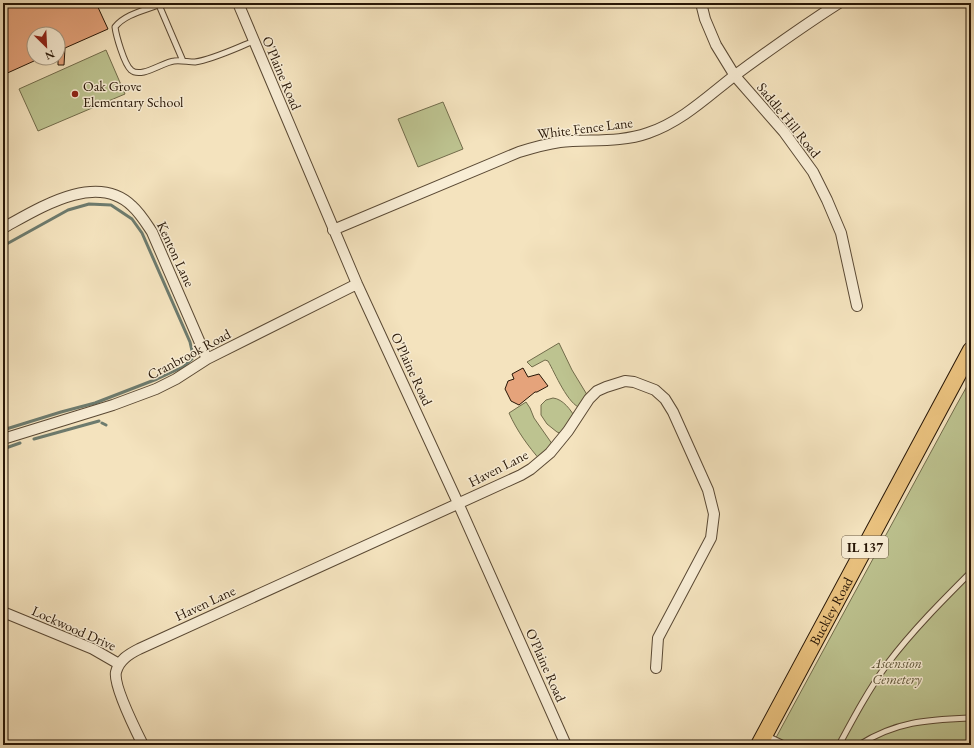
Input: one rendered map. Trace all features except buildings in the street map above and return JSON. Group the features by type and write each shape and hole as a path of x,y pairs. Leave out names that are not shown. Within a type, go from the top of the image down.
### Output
{"main road":[{"name":"Buckley Road","path":"762,740 971,350"}],"street":[{"name":"O'Plaine Road","path":"238,3 357,284 458,503 566,745"},
{"name":"Saddle Hill Road","path":"701,3 705,19 716,45 735,76 784,132 813,172 841,233 857,306"},
{"name":"White Fence Lane","path":"334,230 519,152 538,146 559,142 628,138 647,134 666,126 690,111 735,76 839,3"},
{"name":"Kenton Lane","path":"3,228 43,206 83,192 100,191 116,195 132,205 152,232 207,359"},
{"name":"Cranbrook Road","path":"3,439 113,405 176,379 207,359 357,284"},
{"name":"Haven Lane","path":"119,664 127,656 139,648 531,469 550,453 568,431 588,399 606,387 625,381 634,382 655,390 666,399 708,490 714,514 711,538 658,638 656,668"},
{"name":"Lockwood Drive","path":"3,612 93,649 119,664 115,673 116,685 143,745"}],"lane":[{"path":"183,62 161,4 130,16 119,22 115,27 116,34 127,64 131,70 139,73 175,60 183,62 196,62 226,53 254,41"},
{"path":"839,745 864,699 888,664 918,627 971,572"},
{"path":"858,745 871,737 902,725 921,721 971,718"},
{"path":"762,740 786,745"}],"green space":[{"path":"106,50 125,94 38,131 19,89"},
{"path":"443,102 463,149 418,167 398,119"},
{"path":"559,343 572,370 589,398 581,408 576,406 571,401 548,361 545,360 532,367 527,362"},
{"name":"Ascension Cemetery","path":"971,379 971,745 772,745 957,404"},
{"path":"553,398 560,400 576,419 565,435 557,432 547,424 541,415 541,405 546,400"},
{"path":"526,402 534,418 555,448 541,461 523,438 509,413"}],"waterway":[{"path":"3,246 68,210 89,204 111,205 132,219 142,233 190,342 192,351 192,359 183,367 157,379 95,403 3,430"},
{"path":"34,439 99,421"},
{"path":"102,423 106,425"},
{"path":"3,449 20,443"}],"place":[{"name":"Oak Grove Elementary School","path":"75,94"}]}
